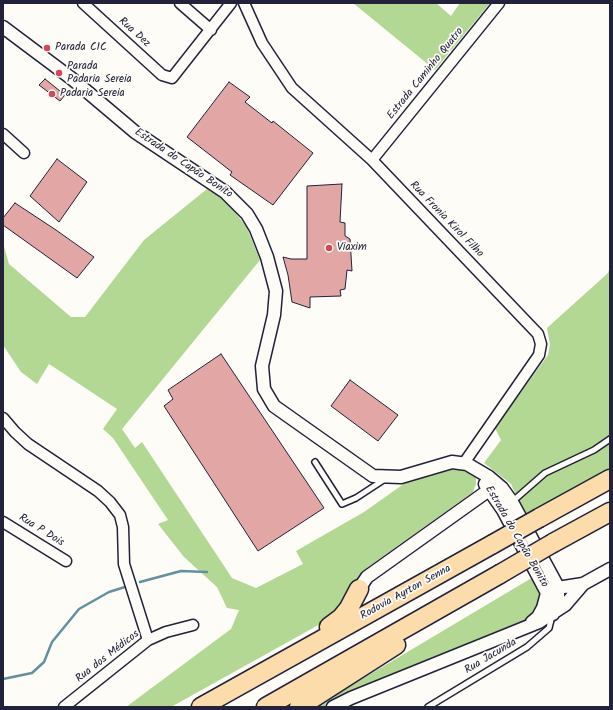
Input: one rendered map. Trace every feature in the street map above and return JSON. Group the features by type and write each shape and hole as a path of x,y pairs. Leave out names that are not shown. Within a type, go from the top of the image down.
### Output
{"highway":[{"name":"Rodovia Ayrton Senna","path":"201,707 610,479"},
{"path":"266,707 610,512"},
{"path":"359,590 359,598 366,607 379,607"},
{"path":"192,707 341,618 349,608 359,590"},
{"path":"299,707 393,648 424,618"}],"street":[{"name":"Rua Dez","path":"82,3 162,75 172,78 210,30"},
{"path":"180,3 210,30 231,3"},
{"name":"Rua Fronia Kirol Filho","path":"244,3 262,43 292,88 372,160 538,334 542,344 539,355 464,463"},
{"name":"Estrada Caminho Quatro","path":"372,160 499,3"},
{"name":"Estrada do Capão Bonito","path":"3,27 70,78 135,132 225,192 243,209 256,228 267,257 276,291 274,315 262,366 262,379 268,397 274,406 372,476 388,478 401,477 452,462 464,463 489,476 502,488 507,506 553,590 583,584 610,569"},
{"path":"3,134 24,153"},
{"path":"3,418 28,444 98,491 110,502 120,515 123,527 124,564 148,640"},
{"name":"Estrada do Capão Bonito","path":"477,471 489,490 507,506"},
{"path":"359,590 367,577 489,490 494,487 502,488"},
{"path":"467,506 478,502 507,506"},
{"name":"Rua P Dois","path":"3,522 66,561"},
{"path":"333,707 351,698 526,627 553,614 574,596 583,584"},
{"path":"526,627 538,617 553,590 558,598 553,614"},
{"name":"Rua dos Médicos","path":"64,707 148,640 166,632 193,625"}],"lane":[{"path":"507,506 545,473 594,450 610,439"},
{"path":"315,462 342,504 356,498 388,478"},
{"path":"582,494 594,482 610,473"},
{"name":"Rua Jacunda","path":"428,707 527,647 549,628 553,614"}],"green space":[{"path":"353,3 436,3 451,16 460,3 490,3 435,70"},
{"path":"207,189 224,199 246,226 260,260 122,429 135,448 142,442 232,578 256,588 303,564 296,551 364,512 405,483 457,468 472,472 476,478 476,484 473,492 368,567 352,586 342,607 331,618 171,707 126,707 231,629 239,610 227,608 217,587 184,557 158,524 168,520 113,438 103,429 117,409 49,364 37,384 21,372 3,345 3,243 9,264 71,317 85,317 144,240"},
{"path":"610,266 610,468 525,515 511,484 484,463 501,440 495,428 548,355 550,345 547,328 608,273"},
{"path":"535,576 542,594 538,608 528,619 342,696 324,707 315,707"}],"building":[{"path":"45,79 65,95 60,101 39,85"},
{"path":"229,82 250,97 245,102 272,123 273,121 313,153 273,205 230,175 232,172 187,137"},
{"path":"57,159 87,182 59,222 30,196"},
{"name":"Viaxim","path":"342,184 340,222 345,223 345,236 350,239 352,271 347,270 345,289 340,290 341,296 310,297 310,308 292,302 288,275 283,257 291,259 307,259 307,186"},
{"path":"15,203 94,257 77,278 3,225 3,218"},
{"path":"221,354 324,508 258,551 164,406 173,399 168,390"},
{"path":"350,380 398,415 378,441 331,406"}],"waterway":[{"path":"140,582 181,571 207,572"},
{"path":"3,679 32,673 44,662 52,642 79,609 109,592 125,587"}],"place":[{"name":"Parada CIC","path":"47,48"},
{"name":"Parada Padaria Sereia","path":"59,73"},
{"name":"Padaria Sereia","path":"52,94"},
{"name":"Viaxim","path":"329,248"}]}
